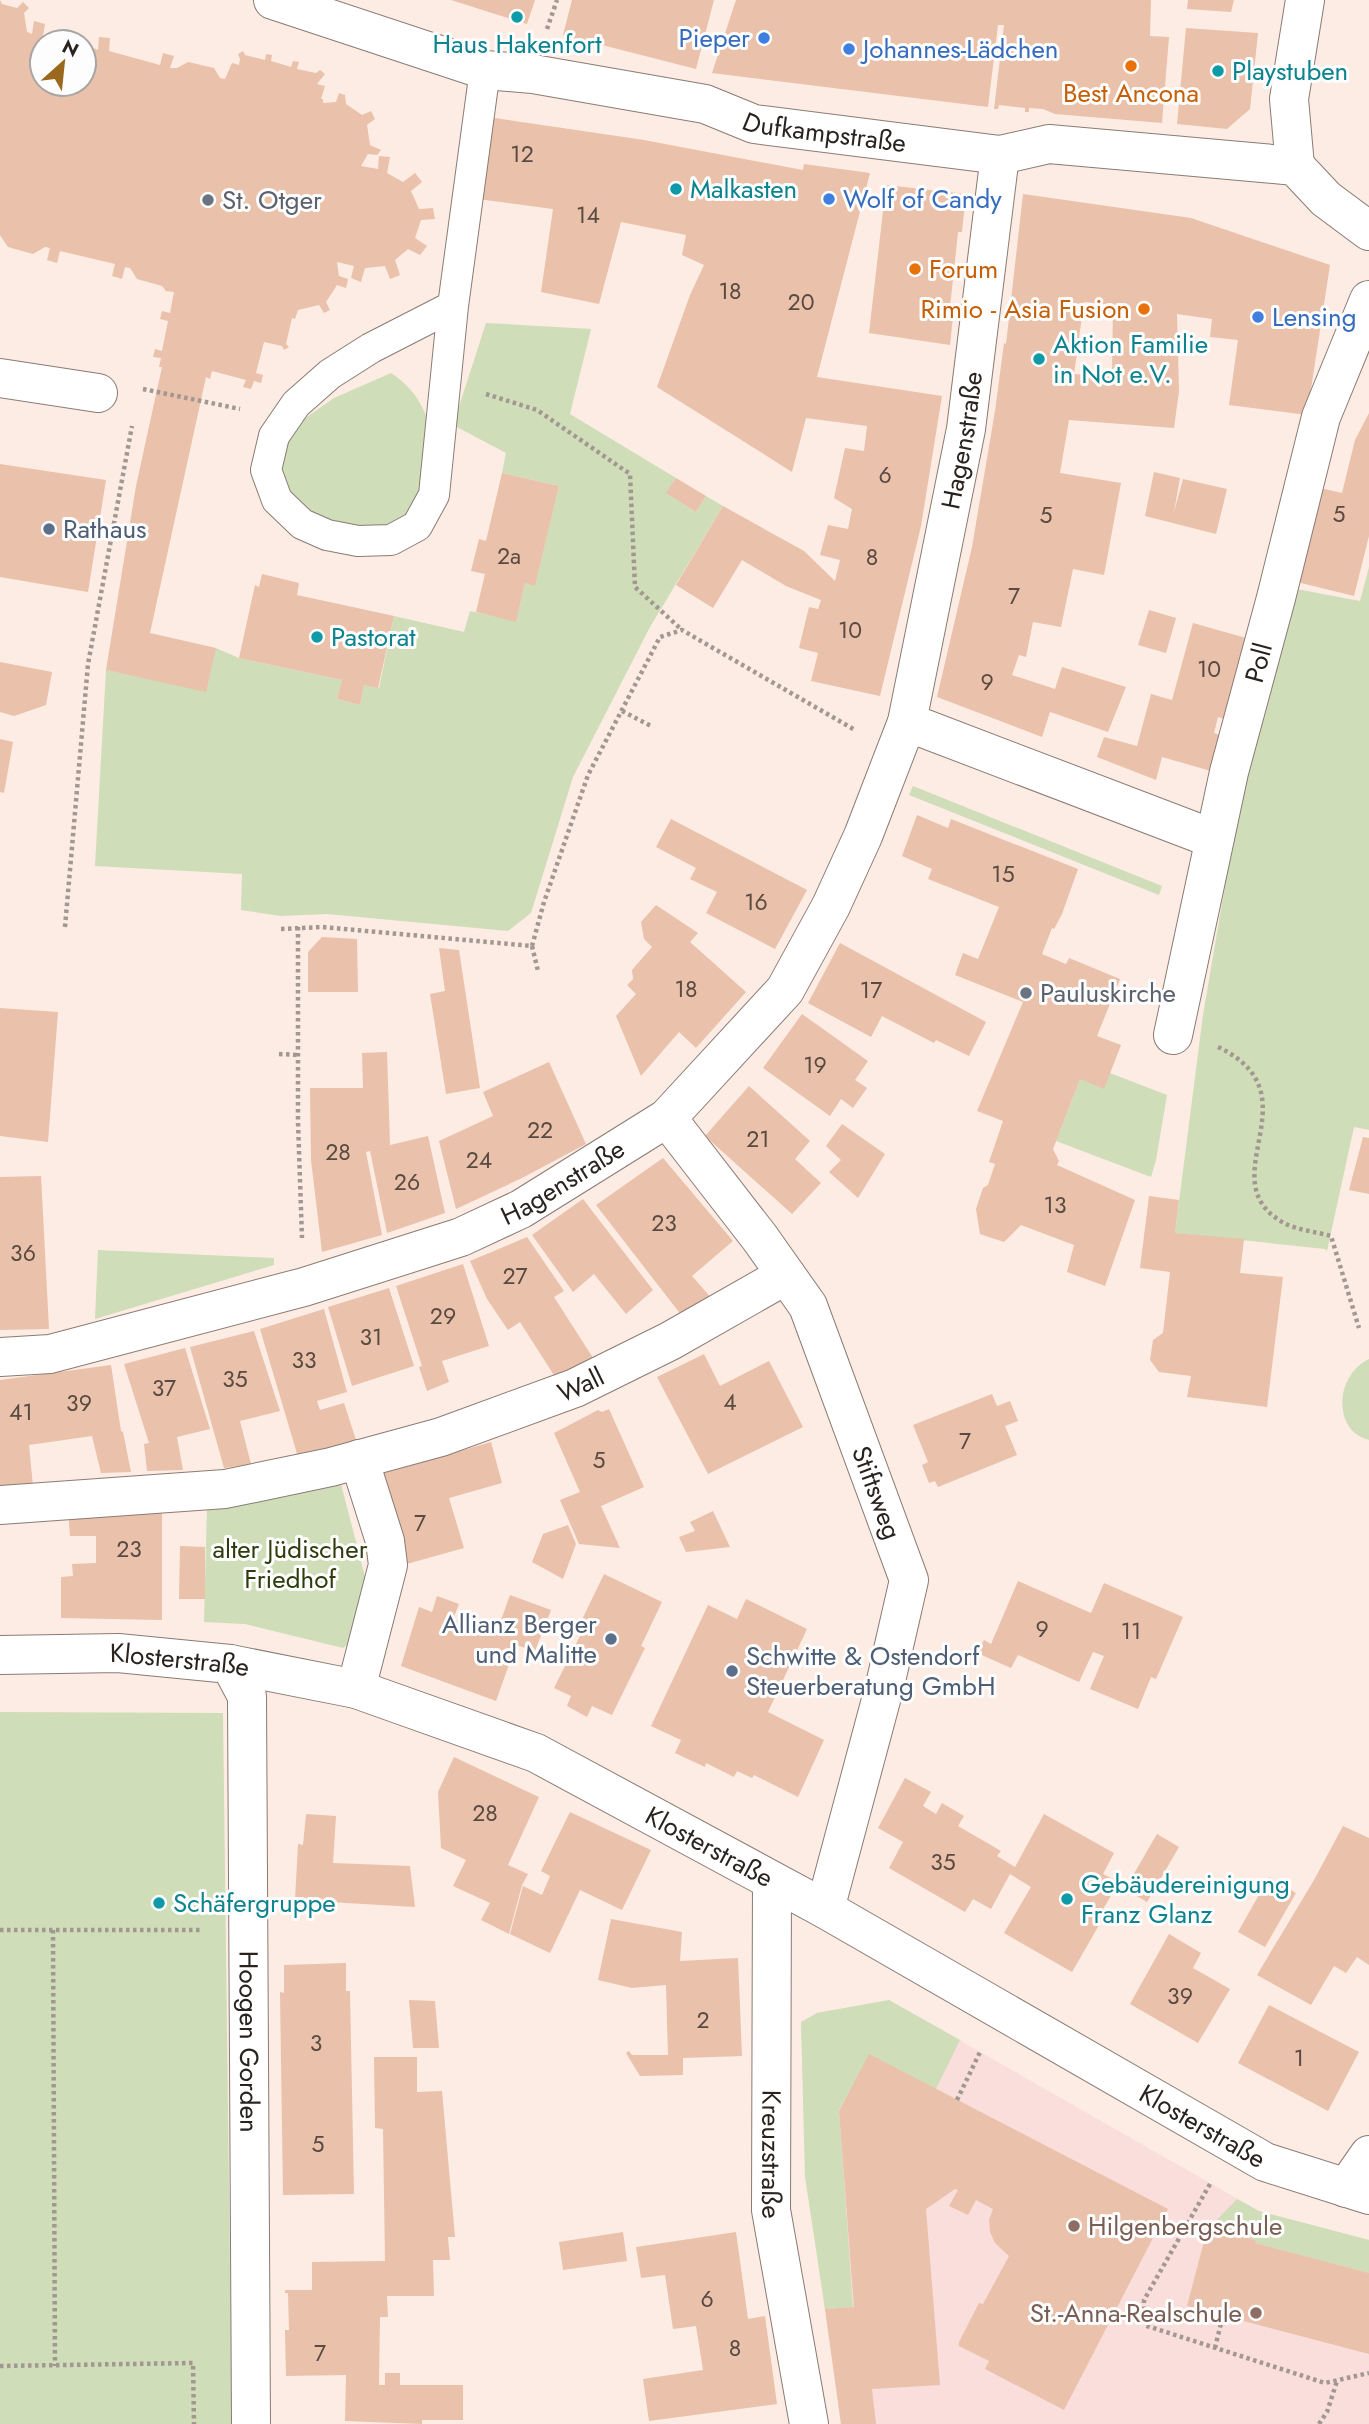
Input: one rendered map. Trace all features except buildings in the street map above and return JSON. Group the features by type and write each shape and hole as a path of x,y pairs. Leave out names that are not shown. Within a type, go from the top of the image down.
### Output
{"street":[{"name":"Dufkampstraße","path":"273,0 485,70 533,74 705,104 754,124 1000,155 1049,144 1295,166"},
{"path":"1305,0 1289,99 1295,166 1326,199 1369,230"},
{"name":"Hagenstraße","path":"0,1357 50,1354 304,1287 461,1237 485,1226 520,1209 667,1118 785,990 831,906 863,836 901,738 966,429 1000,155"},
{"name":"Poll","path":"1173,1035 1229,772 1321,417 1369,300"},
{"path":"0,378 98,393"},
{"path":"901,738 1214,839"},
{"name":"Stiftsweg","path":"667,1118 808,1306 909,1580 885,1685 825,1909"},
{"name":"Wall","path":"0,1505 225,1489 359,1459 441,1437 575,1388 670,1341 786,1275"},
{"path":"356,1689 388,1565 385,1541 359,1459"},
{"name":"Klosterstraße","path":"0,1656 118,1653 230,1664 356,1689 536,1753 825,1909 1265,2162 1357,2191"},
{"name":"Hoogen Gorden","path":"230,1664 247,1696 251,2424"},
{"name":"Kreuzstraße","path":"772,1881 771,2210 809,2424"},
{"path":"1357,2191 1369,2155"}],"lane":[{"path":"453,306 371,348 330,374 296,404 274,436 266,470 277,500 302,524 327,535 358,541 391,540 417,526 434,495 453,306 485,70"}],"path":[{"path":"445,381 537,410 630,474 635,587 682,631 901,738"},
{"path":"139,388 286,419"},
{"path":"65,927 88,664 135,414"},
{"path":"538,971 532,946 544,902 588,775 660,637 682,631"},
{"path":"622,711 653,727"},
{"path":"298,927 298,1122 304,1287"},
{"path":"281,929 335,928 532,946"},
{"path":"1173,1035 1219,1047 1234,1055 1254,1074 1264,1099 1254,1185 1264,1206 1285,1223 1331,1236 1359,1328"},
{"path":"279,1054 300,1055"},
{"path":"0,1930 248,1930"},
{"path":"53,1930 55,2366"},
{"path":"1232,2144 1144,2300 1144,2325 1325,2383 1369,2373"},
{"path":"1215,2348 1223,2315"},
{"path":"0,2367 193,2363 194,2424"},
{"path":"1319,2424 1327,2412 1337,2381"}],"shaded area":[{"path":"889,2000 1259,2211 1369,2240 1369,2424 841,2424 806,2177 801,2022 817,2013"}],"green space":[{"path":"486,323 591,329 570,414 676,478 667,493 696,512 706,496 723,506 650,627 573,777 531,913 508,931 327,914 280,916 241,910 242,874 95,866 106,670 140,677 216,648 239,658 342,680 337,699 360,705 364,685 379,688 394,616 464,632 470,611 516,621 525,583 535,585 559,486 502,473 506,453 453,425"},
{"path":"391,373 406,384 418,400 429,427 428,457 414,525 330,531 276,486 291,428 334,398"},
{"path":"1369,567 1369,1130 1354,1127 1327,1251 1175,1233 1203,1015 1240,798 1291,588 1360,601"},
{"path":"913,786 1162,886 1159,895 909,795"},
{"path":"1110,1073 1167,1095 1151,1177 1056,1141 1080,1079"},
{"path":"98,1250 274,1258 274,1265 95,1319"},
{"path":"1369,1359 1369,1440 1348,1425 1342,1401 1350,1377 1358,1366"},
{"name":"alter Jüdischer Friedhof","path":"341,1484 370,1596 358,1636 343,1648 245,1624 204,1622 207,1505"},
{"path":"0,1712 223,1713 232,2424 0,2424"},
{"path":"889,2000 960,2040 936,2089 869,2055 839,2110 853,2307 825,2309 805,2177 801,2022 817,2013"},
{"path":"1237,2199 1259,2211 1369,2240 1369,2273 1255,2243 1256,2240 1227,2232 1225,2236 1207,2230"}],"place":[{"name":"Haus Hakenfort","path":"517,17"},
{"name":"Pieper","path":"764,38"},
{"name":"Johannes-Lädchen","path":"849,49"},
{"name":"Best Ancona","path":"1131,66"},
{"name":"Playstuben","path":"1218,71"},
{"name":"Malkasten","path":"676,189"},
{"name":"Wolf of Candy","path":"829,199"},
{"name":"St. Otger","path":"208,200"},
{"name":"Forum","path":"915,269"},
{"name":"Rimio - Asia Fusion","path":"1144,309"},
{"name":"Lensing","path":"1258,317"},
{"name":"Aktion Familie in Not e.V.","path":"1039,359"},
{"name":"Rathaus","path":"49,529"},
{"name":"Pastorat","path":"317,637"},
{"name":"Pauluskirche","path":"1026,993"},
{"name":"Allianz Berger und Malitte","path":"611,1639"},
{"name":"Schwitte & Ostendorf Steuerberatung GmbH","path":"732,1671"},
{"name":"Gebäudereinigung Franz Glanz","path":"1067,1899"},
{"name":"Schäfergruppe","path":"159,1903"},
{"name":"Hilgenbergschule","path":"1074,2226"},
{"name":"St.-Anna-Realschule","path":"1256,2313"}]}
